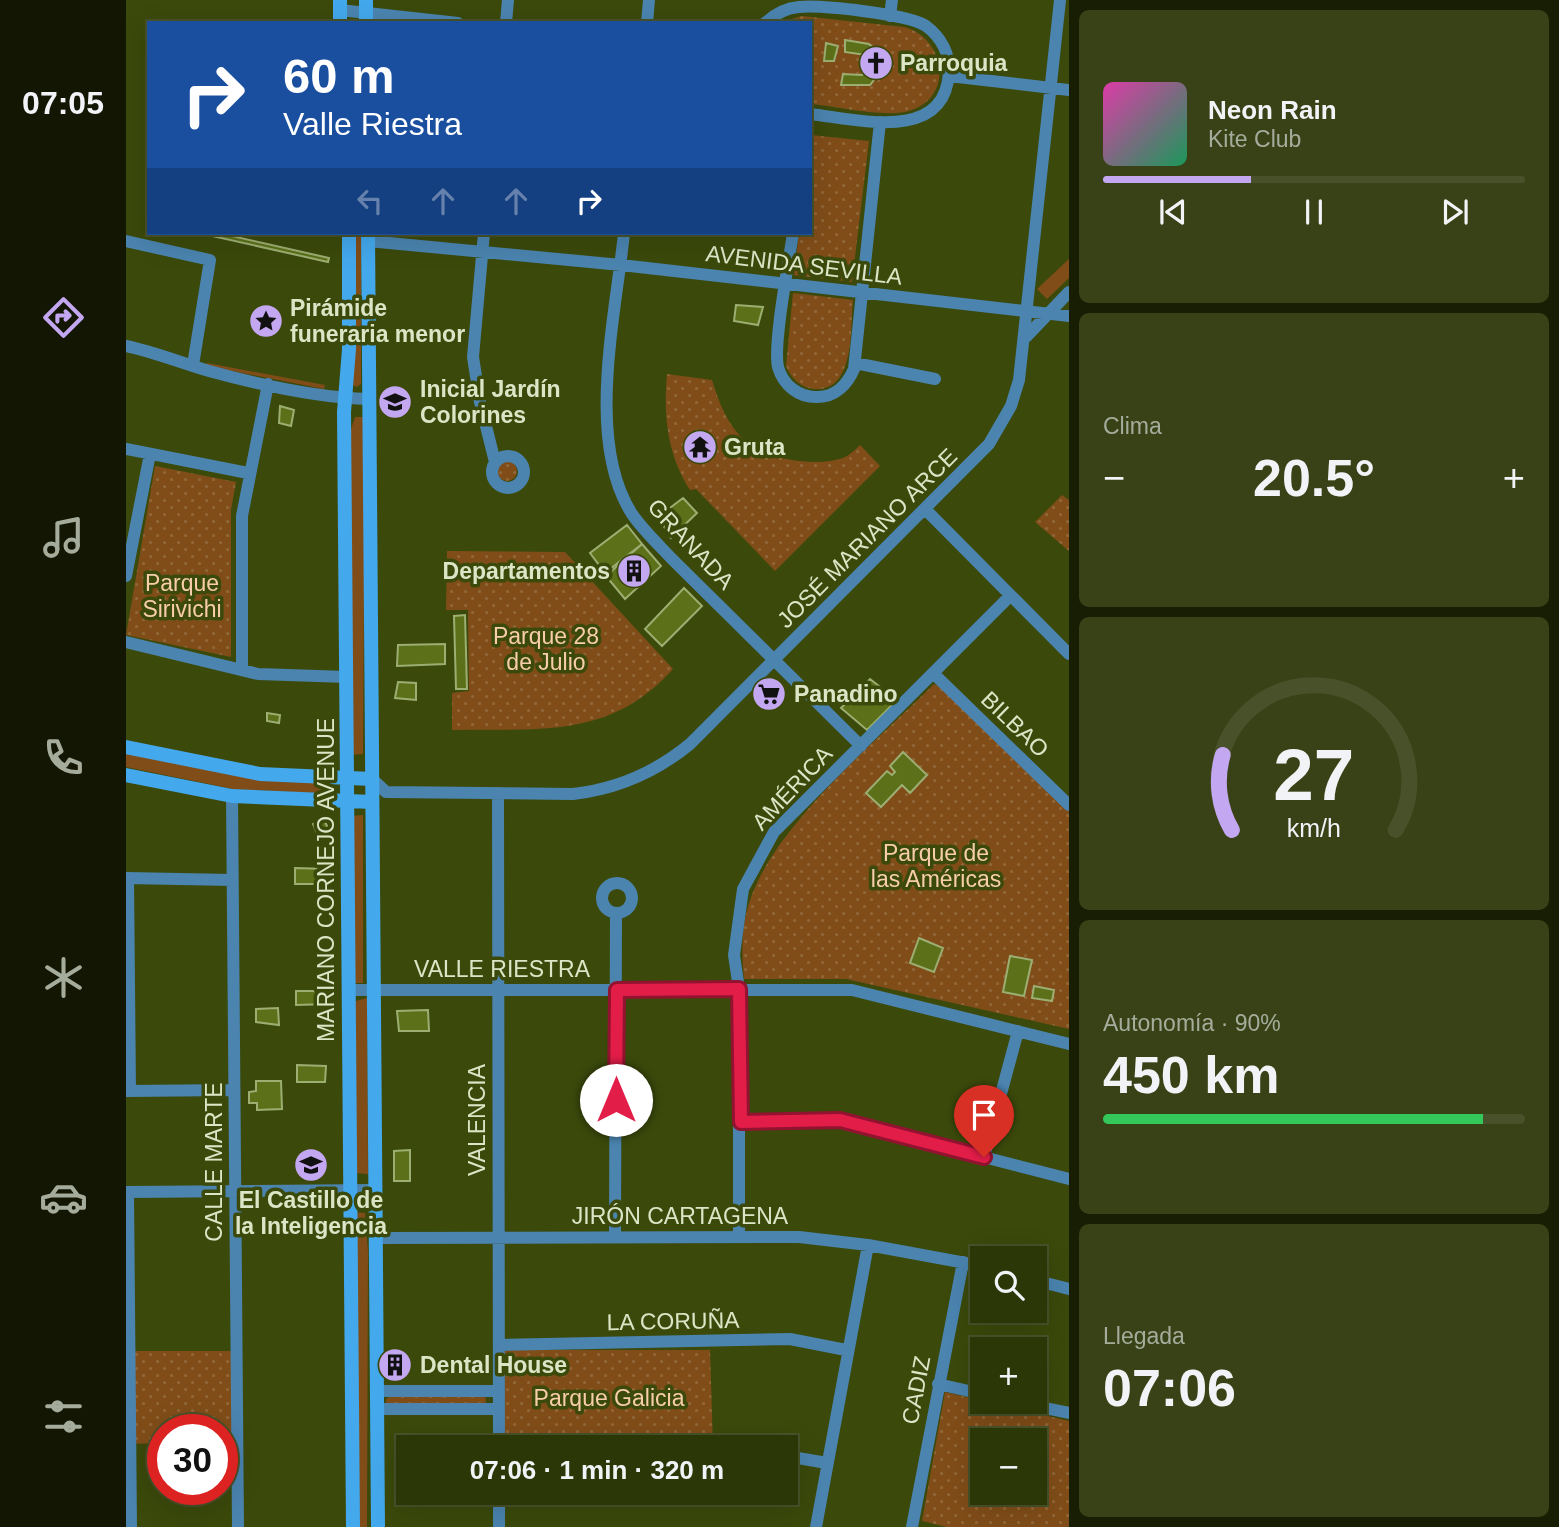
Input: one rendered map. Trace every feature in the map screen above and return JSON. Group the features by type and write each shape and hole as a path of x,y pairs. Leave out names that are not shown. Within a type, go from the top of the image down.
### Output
{"main road":[{"name":"MARIANO CORNEJO AVENUE","path":"349,235 349,349 345,399 353,1527"},
{"name":"MARIANO CORNEJO AVENUE","path":"368,237 378,1527"},
{"path":"126,747 260,774 372,779"},
{"path":"126,775 232,796 372,802"}],"street":[{"path":"506,21 508,0"},
{"path":"647,21 649,0"},
{"path":"890,16 892,0"},
{"name":"JOSÉ MARIANO ARCE","path":"386,792 592,792 637,778 678,754 775,662 989,444 1002,425 1019,380 1060,0"},
{"path":"768,21 789,9 819,4 911,19 934,33 944,48 949,76 944,93 926,114 901,123 812,114"},
{"path":"340,11 441,21"},
{"path":"949,76 1069,90"},
{"path":"793,235 777,361 788,385 809,397 828,396 848,381 855,363 880,122"},
{"path":"484,235 474,357 480,402 493,446 500,459"},
{"name":"GRANADA","path":"624,235 606,398 608,439 623,495 642,527 861,746"},
{"name":"AVENIDA SEVILLA","path":"368,237 1069,316"},
{"path":"126,241 210,260 193,365"},
{"path":"1025,337 1069,292"},
{"path":"126,346 268,384 345,399 369,399"},
{"path":"855,363 935,379"},
{"path":"242,670 242,516 248,473 268,384"},
{"path":"126,449 248,473"},
{"path":"126,576 150,454"},
{"path":"925,509 1069,654"},
{"name":"AMÉRICA","path":"739,1236 739,989 734,955 735,932 743,889 774,832 1010,596"},
{"path":"126,642 276,676 347,677"},
{"name":"BILBAO","path":"933,673 1069,805"},
{"path":"372,779 386,792 372,802"},
{"name":"VALENCIA","path":"498,793 499,1435"},
{"name":"CALLE MARTE","path":"232,796 238,1527"},
{"path":"232,880 127,878 128,1091 234,1090"},
{"path":"615,1237 617,913"},
{"name":"VALLE RIESTRA","path":"349,990 852,990 1069,1044"},
{"path":"984,1157 1018,1031"},
{"path":"741,1122 840,1120 1069,1179"},
{"path":"131,1527 127,1192 375,1190"},
{"name":"JIRÓN CARTAGENA","path":"375,1238 799,1237 867,1245 970,1263"},
{"path":"816,1527 867,1245"},
{"name":"CADIZ","path":"912,1527 963,1262"},
{"path":"1047,1283 1069,1289"},
{"name":"LA CORUÑA","path":"499,1345 790,1339 846,1350"},
{"path":"938,1384 970,1391"},
{"path":"376,1391 499,1391"},
{"path":"1047,1408 1069,1413"},
{"path":"377,1409 499,1409"},
{"path":"798,1458 827,1463"},
{"path":"499,1505 499,1527"}],"green space":[{"path":"802,16 904,27 918,33 928,42 939,67 935,92 926,103 902,112 876,113 812,104 812,21 785,21"},
{"path":"812,135 869,141 852,282 794,275 799,235 812,235"},
{"path":"355,235 361,235 361,384 357,387 352,385"},
{"path":"1069,259 1069,278 1047,299 1037,289"},
{"path":"793,293 853,300 848,356 837,380 828,387 805,387 791,375 786,366"},
{"path":"207,363 325,385 324,389 207,366"},
{"path":"667,374 712,380 728,420 754,448 792,460 820,462 843,458 860,445 880,466 775,571 696,489 690,490 677,463 669,435"},
{"path":"355,417 365,417 363,754 349,755 350,432"},
{"path":"503,461 511,461 517,471 511,481 503,481 497,475 497,467"},
{"name":"Parque Sirivichi","path":"155,466 236,482 231,510 231,657 126,635"},
{"path":"1062,495 1069,500 1069,551 1035,522"},
{"name":"Parque 28 de Julio","path":"447,551 565,552 673,669 649,692 624,708 598,719 543,729 452,730 452,693 469,691 468,610 446,610"},
{"name":"Parque de las Américas","path":"934,684 942,687 1069,811 1069,1029 846,979 744,979 742,947 746,915 756,884 774,853 824,791"},
{"path":"126,753 333,779 334,794 233,789 126,767"},
{"path":"363,815 363,983 351,983 350,816"},
{"path":"367,998 368,1174 353,1173 352,1002"},
{"path":"351,1212 365,1213 368,1252 367,1527 355,1527"},
{"name":"Parque Galicia","path":"505,1350 710,1350 713,1435 505,1435"},
{"path":"129,1351 236,1351 237,1414 147,1414 147,1443 130,1444"},
{"path":"945,1392 970,1398 970,1414 1039,1414 1069,1421 1069,1527 947,1527 922,1521"},
{"path":"390,1397 486,1398 485,1408 386,1406 386,1399"}],"building":[{"name":"Parroquia","path":"845,40 869,44 879,54 881,71 870,85 841,85 843,74 862,75 871,65 866,55 845,52"},
{"path":"826,43 838,46 834,61 824,61"},
{"path":"208,235 228,235 329,258 328,262"},
{"path":"736,305 763,307 758,325 734,321"},
{"path":"280,406 294,410 291,426 279,423"},
{"path":"683,498 697,513 671,538 658,517"},
{"path":"627,525 642,544 605,573 590,553"},
{"name":"Departamentos","path":"642,544 661,566 625,599 606,576"},
{"path":"684,588 702,606 662,646 645,629"},
{"path":"465,615 467,689 456,689 454,616"},
{"path":"445,644 445,664 397,666 398,645"},
{"path":"870,679 897,700 867,730 841,708"},
{"path":"398,682 416,683 416,700 395,698"},
{"path":"267,713 280,715 279,723 267,721"},
{"path":"903,752 927,775 910,793 902,785 881,807 866,793 887,771 892,775 895,772 890,766"},
{"path":"324,819 329,831 318,836 313,824"},
{"path":"295,868 329,869 329,884 295,884"},
{"path":"919,938 943,948 934,972 910,963"},
{"path":"1010,956 1032,960 1024,996 1003,992"},
{"path":"1034,986 1054,990 1052,1001 1032,998"},
{"path":"296,991 329,991 329,1004 296,1005"},
{"path":"278,1008 279,1025 256,1022 256,1009"},
{"path":"428,1010 429,1031 399,1031 397,1011"},
{"path":"297,1065 326,1066 325,1082 297,1082"},
{"path":"256,1081 281,1081 282,1109 257,1110 257,1103 249,1103 249,1092 256,1091"},
{"path":"410,1150 410,1181 394,1181 394,1151"},
{"name":"Dental House","path":"390,1356 400,1356 400,1373 390,1373"}],"place":[{"name":"Parroquia","path":"876,63"},
{"name":"Pirámide funeraria menor","path":"266,321"},
{"name":"Inicial Jardín Colorines","path":"395,402"},
{"name":"Gruta","path":"700,447"},
{"name":"Departamentos","path":"634,571"},
{"name":"Panadino","path":"769,694"},
{"name":"El Castillo de la Inteligencia","path":"311,1165"},
{"name":"Dental House","path":"395,1365"}],"route":[{"path":"616,1100 617,990 739,989 741,1122 840,1120 984,1157"}]}
